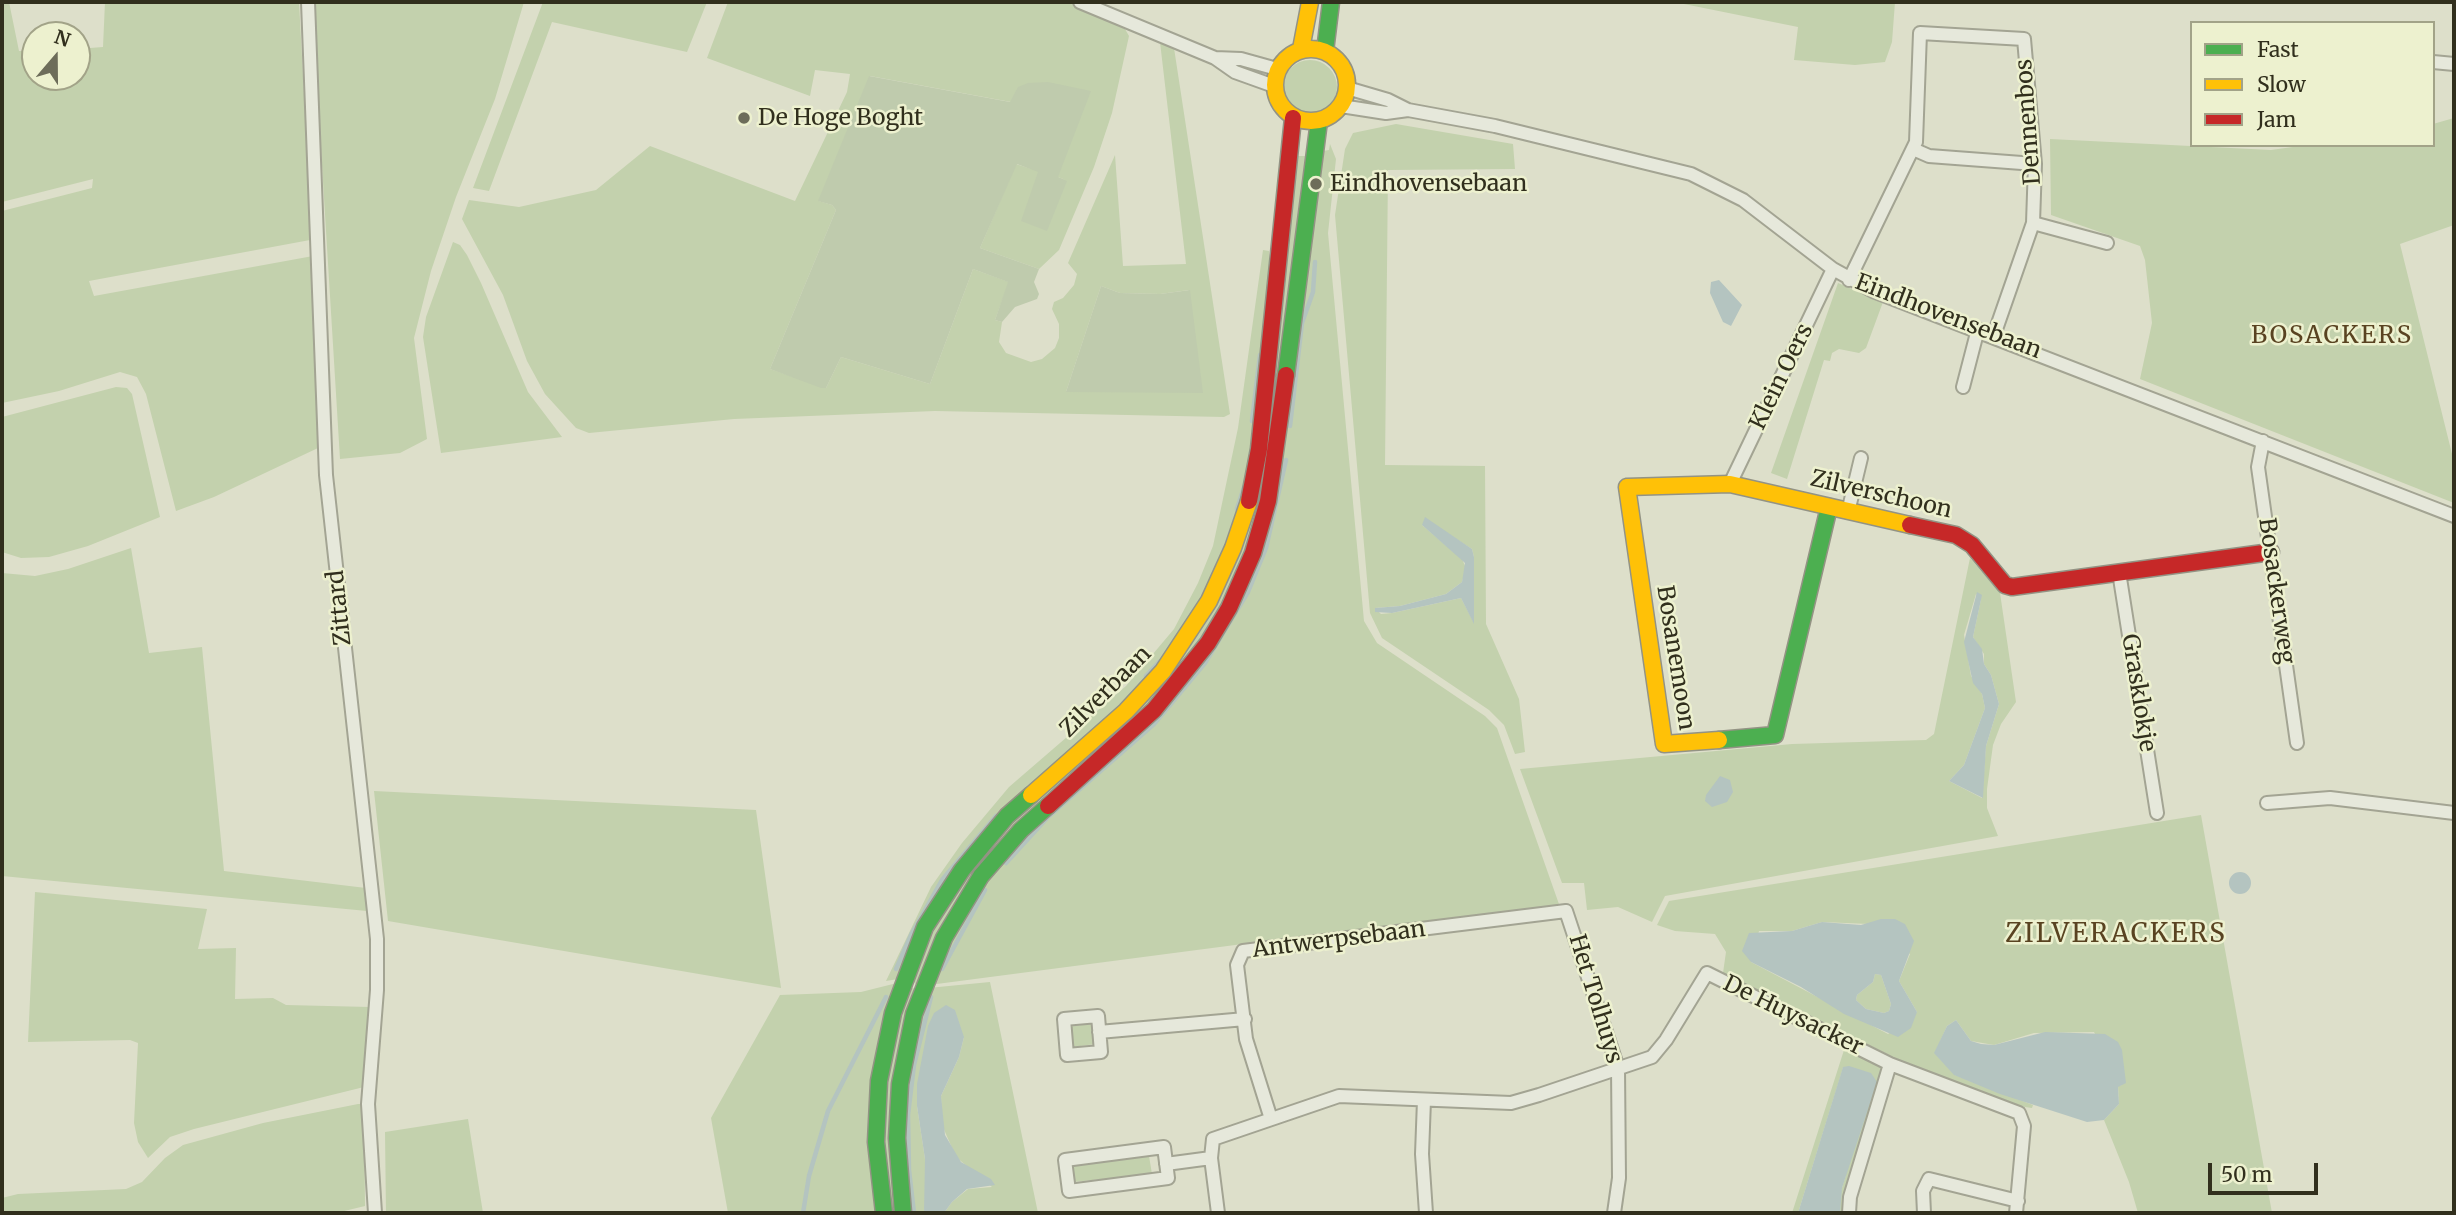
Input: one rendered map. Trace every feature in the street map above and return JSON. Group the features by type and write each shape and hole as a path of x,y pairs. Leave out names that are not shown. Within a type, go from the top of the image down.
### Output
{"main road":[{"path":"1301,49 1310,2"},
{"path":"1325,51 1331,2"},
{"path":"1301,49 1325,51 1342,66 1347,88 1341,106 1319,121 1293,118 1283,110 1273,86 1277,69 1287,57 1301,49"},
{"name":"Zilverbaan","path":"884,1213 876,1142 879,1081 900,991 925,927 962,870 1007,816 1126,711 1163,671 1209,601 1233,548 1250,498 1259,449 1293,118"},
{"name":"Zilverbaan","path":"903,1213 897,1151 900,1084 914,1014 944,938 981,876 1021,830 1154,710 1183,676 1208,643 1229,608 1253,553 1268,501 1276,450 1319,121"},
{"name":"Zilverschoon","path":"1627,487 1730,484 1956,535 1989,562 2005,586 2271,552"},
{"name":"Bosanemoon","path":"1627,487 1664,744 1775,735 1829,507"}],"street":[{"name":"Zittard","path":"307,2 326,475 377,939 377,990 368,1104 375,1213"},
{"path":"1080,2 1215,58 1235,72 1273,86"},
{"name":"Dennenbos","path":"1913,149 1918,116 1920,33 2024,39 2035,164 2033,223 1994,335"},
{"path":"1215,58 1241,59 1277,69"},
{"path":"2435,62 2454,64"},
{"name":"Eindhovensebaan","path":"1347,88 1388,100 1408,110 1496,126 1691,174 1743,200 1849,280 2454,516"},
{"name":"Eindhovensebaan","path":"1341,106 1386,113 1408,110"},
{"path":"1849,280 1913,149 1929,156 2035,164"},
{"path":"2033,223 2107,243"},
{"name":"Klein Oers","path":"1730,484 1833,270"},
{"path":"1963,387 1978,329"},
{"name":"Bosackerweg","path":"2263,441 2258,467 2297,743"},
{"path":"1848,512 1861,458"},
{"name":"Grasklokje","path":"2119,572 2157,813"},
{"path":"2267,803 2330,798 2454,813"},
{"name":"Antwerpsebaan","path":"1271,1119 1250,1059 1237,965 1243,951 1566,911"},
{"name":"Het Tolhuys","path":"1566,911 1618,1068 1619,1178 1614,1213"},
{"name":"De Huysacker","path":"1211,1158 1213,1139 1339,1096 1511,1103 1652,1057 1667,1041 1707,973 1844,1038 1891,1064 2020,1113 2024,1126 2017,1207"},
{"path":"1099,1032 1245,1019"},
{"path":"1849,1213 1850,1197 1891,1064"},
{"path":"1424,1100 1422,1154 1426,1213"},
{"path":"1164,1147 1166,1164 1168,1178 1069,1191 1065,1160 1164,1147"},
{"path":"1166,1164 1211,1158 1218,1213"},
{"path":"1924,1213 1923,1191 1929,1180 2017,1207"}],"green space":[{"path":"2,2 9,2 21,51 21,91 91,91 91,48 103,47 105,2 299,2 310,240 89,281 94,296 313,256 323,438 318,448 214,497 176,511 146,394 137,377 120,372 59,391 2,403 2,211 92,188 93,179 2,202"},
{"path":"312,2 524,2 495,99 456,197 431,271 414,338 427,439 400,453 340,459"},
{"path":"543,2 707,2 687,52 552,22 489,191 473,188"},
{"path":"728,2 1067,2 1125,29 1129,36 1112,113 1094,167 1059,250 1039,269 980,248 1016,164 1066,180 1058,177 1011,102 870,76 819,201 832,205 836,210 770,369 826,388 841,357 930,384 973,269 1009,282 995,320 1002,322 999,342 1006,353 1031,362 1042,359 1055,348 1059,338 1059,324 1052,309 1054,302 1063,298 1074,285 1077,274 1068,263 1115,155 1123,266 1186,264 1160,42 1174,48 1230,414 1224,417 935,411 734,419 589,433 576,428 545,394 527,361 503,295 462,219 469,200 519,207 596,190 650,146 795,201 847,92 850,74 815,70 810,96 707,58","holes":["1101,286 1120,293 1160,294 1189,290 1066,392"]},
{"path":"1674,2 1895,2 1892,42 1885,62 1855,65 1794,60 1798,27"},
{"path":"1310,60 1329,68 1337,87 1329,106 1310,114 1291,106 1283,87 1291,68"},
{"path":"869,76 1010,102 1018,87 1028,83 1048,82 1091,91 1058,177 1067,181 1047,231 1021,221 1038,172 1017,164 980,248 1039,269 1034,282 1039,294 1037,299 1015,307 1002,322 995,320 1008,282 973,269 930,384 841,357 826,388 821,388 770,369 836,210 832,205 818,201"},
{"path":"2454,118 2454,225 2400,244 2454,462 2454,503 2140,379 2152,323 2145,260 2140,246 2051,215 2050,139 2271,150 2293,147 2435,147 2435,123"},
{"path":"1396,124 1513,144 1515,169 1388,170 1385,465 1485,466 1486,624 1519,699 1525,752 1515,754 1504,725 1489,710 1382,638 1370,613 1335,215 1345,149 1353,133","holes":["1422,525 1445,532 1472,549 1474,623 1461,598 1381,614 1375,608 1400,606 1446,594 1462,582 1466,568 1462,559"]},
{"path":"1330,144 1336,159 1328,233 1364,621 1377,643 1485,716 1497,728 1560,907 1281,939 929,985 952,932 1002,858 1162,708 1255,561 1323,151 1329,150"},
{"path":"1297,156 1307,156 1263,505 1224,607 1148,709 1035,810 919,986 916,985 911,978 937,915 1000,831 1126,716 1238,549"},
{"path":"453,242 460,245 467,255 481,283 528,392 562,437 441,453 423,337 426,317"},
{"path":"1263,250 1269,251 1270,321 1255,448 1223,565 1161,666 1011,809 898,979 886,981 931,887 962,843 1009,787 1126,686 1174,629 1198,583 1213,546 1238,428"},
{"path":"1838,283 1883,302 1866,348 1859,353 1839,349 1832,353 1830,361 1824,360 1787,479 1771,473"},
{"path":"1101,286 1120,293 1160,294 1190,290 1203,393 1066,392"},
{"path":"116,387 127,388 132,394 160,517 88,546 49,557 21,558 2,552 2,417"},
{"path":"131,548 149,653 202,647 224,871 366,888 367,911 2,876 2,573 35,576 68,569"},
{"path":"1970,558 2000,593 2016,702 2001,724 1993,745 1987,789 1987,808 1998,836 1665,896 1652,922 1618,907 1587,910 1584,883 1562,883 1520,769 1792,744 1926,740 1934,734","holes":["1976,594 1981,599 1973,637 1984,654 1984,664 1991,675 1999,704 1986,746 1982,798 1949,781 1964,765 1985,708 1982,694 1971,676 1964,635"]},
{"path":"374,791 756,810 781,988 388,921"},
{"path":"2201,815 2272,1213 2138,1213 2129,1182 2104,1120 2119,1104 2118,1086 2122,1085 2094,1032 2034,1033 1994,1045 1971,1041 1956,1020 1947,1026 1935,1053 1955,1075 2033,1105 2032,1108 2025,1107 1940,1080 1723,973 1726,952 1715,934 1675,931 1657,925 1669,901","holes":["1822,922 1869,924 1910,954 1899,981 1917,1012 1888,1034 1751,962 1759,931 1792,931"]},
{"path":"35,892 207,909 198,949 236,948 235,999 273,998 286,1005 370,1007 364,1087 194,1129 170,1137 148,1158 138,1142 134,1123 138,1043 130,1040 28,1042"},
{"path":"1875,974 1881,975 1891,1004 1889,1011 1884,1013 1866,1009 1856,1000 1857,995 1873,982"},
{"path":"990,982 1038,1213 944,1213 952,1202 968,1189 992,1187 956,1157 942,1125 941,1096 959,1057 964,1037 917,1106 925,1159 926,1202 924,1213 907,1213 901,1118 928,988"},
{"path":"897,983 883,1029 880,1213 728,1213 711,1118 780,995 861,992"},
{"path":"911,987 917,990 906,1026 899,1213 889,1213 882,1154 889,1050"},
{"path":"1093,1024 1095,1044 1073,1047 1071,1026"},
{"path":"1848,1048 1877,1063 1883,1073 1843,1196 1844,1213 1840,1213 1840,1194 1846,1175 1843,1068 1798,1213 1792,1213 1844,1050"},
{"path":"363,1104 364,1107 365,1206 336,1213 2,1213 2,1198 18,1194 126,1189 142,1182 165,1158 183,1145 263,1123"},
{"path":"468,1119 483,1213 386,1213 385,1132"},
{"path":"1149,1156 1152,1174 1073,1182 1074,1166"}],"shaded area":[{"path":"1719,280 1742,305 1731,326 1723,322 1710,293 1711,282"},
{"path":"1425,517 1472,549 1474,624 1461,598 1392,613 1375,612 1375,608 1400,606 1446,594 1462,582 1465,563 1422,525"},
{"path":"1977,592 1982,595 1973,637 1982,649 1984,664 1991,675 1999,704 1986,746 1983,798 1949,781 1964,765 1985,708 1982,694 1973,683 1964,642"},
{"path":"1720,776 1730,780 1733,792 1727,802 1712,807 1705,801 1706,795"},
{"path":"2236,872 2244,872 2251,879 2251,887 2244,894 2236,894 2229,887 2229,879"},
{"path":"1881,919 1895,919 1905,924 1914,941 1899,981 1917,1012 1911,1028 1898,1037 1844,1014 1801,987 1751,962 1742,951 1749,933 1792,931 1822,922 1861,925","holes":["1875,974 1881,975 1891,1004 1889,1011 1884,1013 1866,1009 1856,1000 1857,995 1873,982"]},
{"path":"946,1005 955,1010 964,1037 959,1057 941,1096 945,1135 961,1162 991,1179 995,1185 967,1189 944,1213 924,1213 925,1159 917,1106 917,1084 928,1026 934,1013"},
{"path":"1956,1020 1971,1041 1981,1044 1994,1045 2045,1032 2105,1034 2118,1042 2122,1050 2126,1083 2118,1087 2119,1104 2104,1120 2087,1122 2000,1094 1954,1075 1934,1053 1947,1026"},
{"path":"1849,1066 1871,1073 1877,1082 1842,1188 1840,1213 1798,1213 1843,1067"}],"waterway":[{"path":"1290,426 1302,323 1313,292 1315,262"},
{"path":"1252,421 1260,355"},
{"path":"1006,863 1048,817 1154,724 1205,663 1248,592 1266,548 1286,460"},
{"path":"1237,509 1244,487"},
{"path":"1146,676 1159,662"},
{"path":"896,969 912,933 942,880 996,816"},
{"path":"942,969 985,890"},
{"path":"803,1213 809,1176 828,1111 886,997"},
{"path":"914,1213 909,1170 908,1115 914,1065 931,997"}],"traffic: fast":[{"path":"1325,51 1331,2"},
{"path":"1286,375 1319,121"},
{"path":"1719,740 1775,735 1829,507"},
{"path":"884,1213 876,1142 879,1081 893,1013 925,927 962,870 1007,816 1031,795"},
{"path":"903,1213 897,1138 900,1084 914,1014 944,938 981,876 1021,830 1048,806"}],"traffic: slow":[{"path":"1301,49 1310,2"},
{"path":"1318,49 1337,59 1345,71 1347,85 1345,99 1337,111 1325,119 1304,121 1285,111 1277,99 1275,78 1285,59 1297,51 1318,49"},
{"path":"1719,740 1664,744 1627,487 1730,484 1910,525"},
{"path":"1031,795 1126,711 1163,671 1209,601 1233,548 1249,501"}],"traffic: jam":[{"path":"1249,501 1259,449 1293,118"},
{"path":"1048,806 1154,710 1208,643 1229,608 1253,553 1268,501 1286,375"},
{"path":"1910,525 1956,535 1972,545 2005,585 2012,587 2271,552"}],"place":[{"name":"De Hoge Boght","path":"744,118"},
{"name":"Eindhovensebaan","path":"1316,184"}],"district":[{"name":"BOSACKERS","path":"2332,336"},
{"name":"ZILVERACKERS","path":"2116,935"}]}
